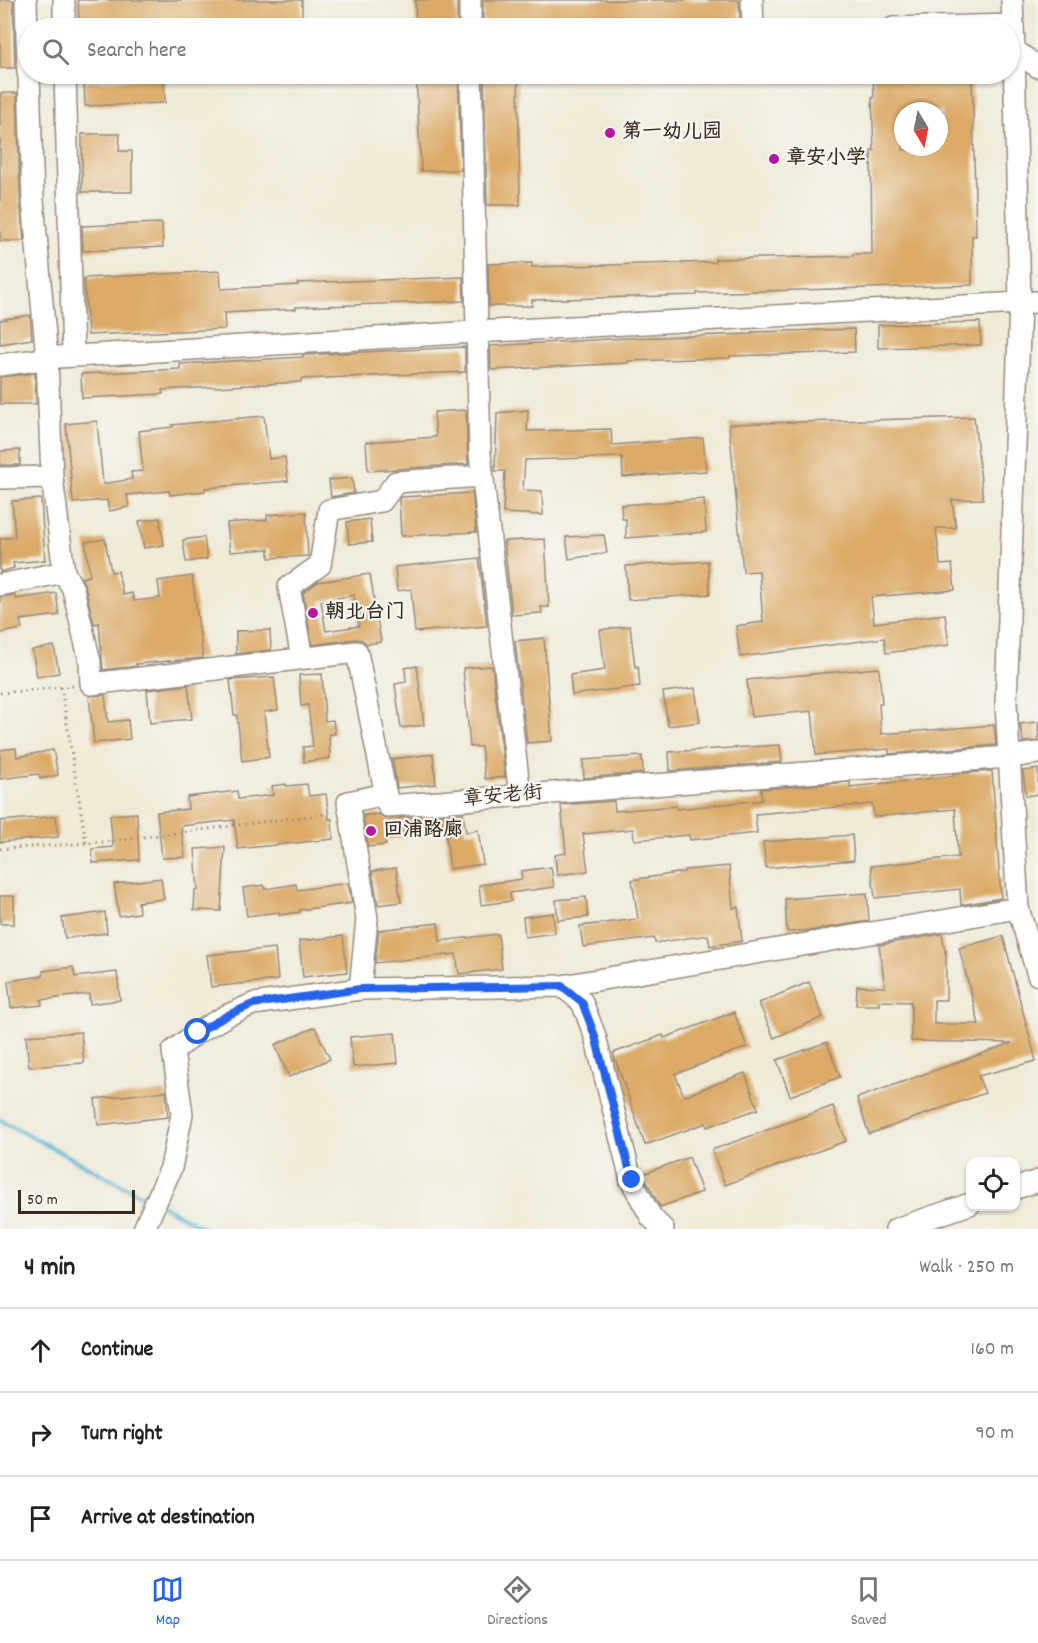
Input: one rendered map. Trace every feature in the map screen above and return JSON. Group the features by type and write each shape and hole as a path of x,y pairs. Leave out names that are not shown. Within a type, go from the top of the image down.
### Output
{"street":[{"path":"26,0 26,18"},
{"path":"64,0 64,18"},
{"path":"470,0 470,18"},
{"path":"752,0 753,18"},
{"path":"1012,0 1013,18"},
{"path":"1020,54 1038,67"},
{"path":"28,84 33,200 47,359 52,477 64,572 76,599 90,662 91,684 357,652 387,800"},
{"path":"65,84 73,356"},
{"path":"471,84 480,454 520,796"},
{"path":"1016,84 1029,303 1006,703 1018,908 1038,975"},
{"path":"0,365 73,356 1029,303"},
{"path":"302,658 289,587 320,565 329,510 382,501 396,482 482,476"},
{"path":"0,478 52,477"},
{"path":"0,585 64,572"},
{"name":"章安老街","path":"349,811 348,802 520,796 1038,753"},
{"path":"349,811 367,919 360,989"},
{"path":"145,1228 171,1168 182,1114 173,1051 198,1032 253,1004 360,989 562,986 1018,908"},
{"path":"562,986 582,1002 595,1036 632,1180 651,1217 663,1229"},
{"path":"1020,1187 1038,1180"},
{"path":"896,1229 966,1205"}],"path":[{"path":"0,693 91,684"},
{"path":"61,687 86,843"},
{"path":"0,849 86,843 349,811"}],"building":[{"path":"0,0 13,0 15,68 0,68"},
{"path":"78,0 302,0 302,18 79,18"},
{"path":"415,0 457,0 457,18 416,18"},
{"path":"483,0 739,0 740,18 483,18"},
{"path":"84,84 164,84 165,103 85,106"},
{"path":"417,84 458,84 461,170 421,171"},
{"path":"484,84 518,84 520,205 487,205"},
{"path":"873,84 972,84 976,236 972,236 972,285 532,300 532,306 489,306 488,264 532,263 532,267 715,262 715,259 872,254 871,151 874,151"},
{"path":"0,93 17,93 20,200 24,241 0,241"},
{"path":"82,134 120,134 119,151 132,151 132,192 82,192"},
{"path":"162,223 163,247 83,251 82,226"},
{"path":"220,271 221,289 298,285 297,283 463,277 464,301 296,307 296,309 224,313 225,329 88,335 84,278"},
{"path":"30,315 32,339 0,344 0,320"},
{"path":"980,322 981,345 878,348 878,325"},
{"path":"854,329 855,352 628,361 628,363 491,370 490,346"},
{"path":"465,347 465,372 301,379 301,382 162,390 163,394 82,398 81,374 180,369 180,364 303,357 303,355"},
{"path":"35,373 36,404 0,404 0,377"},
{"path":"466,410 468,464 368,471 366,442 436,437 434,412"},
{"path":"528,410 527,431 611,429 612,445 703,438 706,471 623,477 622,457 525,460 523,490 542,491 543,515 503,513 505,471 495,471 497,413"},
{"path":"264,416 269,459 285,457 288,481 205,488 205,491 170,495 169,491 127,495 129,507 109,511 107,500 73,503 66,424 97,421 103,484 132,479 131,472 143,471 139,431 173,427 172,425"},
{"path":"974,417 983,499 952,500 956,528 936,528 940,565 952,564 955,590 871,597 874,623 945,614 949,645 886,653 884,638 740,657 736,626 763,622 759,571 743,572 729,424"},
{"path":"20,450 20,465 0,465 0,451"},
{"path":"352,478 354,493 331,497 329,480"},
{"path":"472,493 476,532 401,536 399,499 401,497"},
{"path":"41,499 45,560 13,563 14,568 0,572 0,539 15,537 12,501"},
{"path":"704,499 706,532 626,538 626,519 622,519 621,505"},
{"path":"306,512 308,556 269,558 269,549 230,552 227,523 267,520 267,515"},
{"path":"160,518 164,545 144,548 139,521"},
{"path":"370,519 372,542 349,544 347,522"},
{"path":"604,535 607,553 569,559 566,537"},
{"path":"204,537 207,559 186,562 183,540"},
{"path":"105,539 111,572 118,571 123,595 132,593 134,601 160,598 158,581 192,576 203,658 136,664 137,666 103,670 99,623 94,624 81,578 90,576 85,542"},
{"path":"545,539 549,607 541,607 542,613 512,615 504,541"},
{"path":"479,558 487,626 415,632 411,589 397,591 395,567"},
{"path":"708,561 710,594 628,600 626,566"},
{"name":"朝北台门","path":"370,574 381,642 367,644 355,639 312,645 303,593 318,582","holes":["354,595 359,626 326,631 321,601"]},
{"path":"56,593 59,615 20,620 22,629 0,633 0,597 15,595 16,599"},
{"path":"630,626 635,667 638,666 640,686 572,695 570,675 605,670 600,630"},
{"path":"270,630 271,650 236,654 236,631"},
{"path":"544,638 552,741 527,743 515,641"},
{"path":"54,646 59,673 37,677 32,650"},
{"path":"417,666 424,725 401,728 395,684 406,682 405,668"},
{"path":"492,666 505,777 485,779 481,747 470,747 463,668"},
{"path":"879,668 882,704 879,704 881,734 994,725 996,745 889,754 889,749 816,755 812,711 751,717 747,680"},
{"path":"322,674 325,721 333,720 335,734 329,734 330,758 304,762 303,747 313,746 308,705 301,706 299,675"},
{"path":"274,677 278,710 264,712 269,757 242,761 230,680"},
{"path":"188,685 192,719 150,723 147,690"},
{"path":"695,688 700,722 668,726 663,692"},
{"path":"105,695 108,722 128,720 130,739 94,743 89,696"},
{"path":"1038,722 1038,741 1023,742 1020,724"},
{"path":"780,745 782,762 670,771 669,752"},
{"path":"16,748 17,757 53,750 58,775 40,779 39,774 0,779 0,750"},
{"path":"433,754 436,784 397,788 392,759"},
{"path":"642,756 643,773 584,778 583,760"},
{"path":"1038,769 1038,794 1026,796 1023,771"},
{"path":"992,771 1001,898 961,905 960,889 875,898 871,866 958,857 955,809 874,817 872,804 755,814 757,833 690,840 689,835 634,840 633,829 583,834 588,871 557,875 555,855 566,853 561,805 614,801 615,811 676,806 677,809 762,800 761,789 850,782 850,787"},
{"path":"286,784 286,786 307,784 309,796 326,794 329,819 332,819 333,839 238,849 234,820 181,826 185,857 162,858 157,812 188,809 187,797 237,791 238,799 273,795 272,786"},
{"path":"137,813 139,860 93,863 92,849 113,847 110,815"},
{"path":"463,813 466,832 478,830 483,864 450,869 445,829 385,840 386,845 368,847 363,816 378,814 389,819"},
{"path":"56,816 58,837 0,842 0,821"},
{"path":"852,835 854,860 766,868 763,842"},
{"path":"225,847 221,911 194,910 195,890 198,891 195,849"},
{"path":"729,866 733,908 738,907 742,941 710,946 708,935 655,943 654,938 583,947 580,926 638,919 632,880 684,872 684,870"},
{"path":"551,867 554,887 510,893 511,901 481,905 479,885 522,879 521,871"},
{"path":"396,868 401,902 378,905 372,871"},
{"path":"161,878 164,899 138,902 139,913 119,916 114,884"},
{"path":"348,883 352,903 279,915 279,912 247,916 243,888 264,885 265,889 296,884 297,890"},
{"path":"867,893 869,921 787,932 785,899"},
{"path":"0,896 14,896 14,924 0,924"},
{"path":"586,897 588,917 558,920 556,900"},
{"path":"105,912 107,933 65,938 62,918"},
{"path":"553,913 555,933 525,937 523,917"},
{"path":"438,923 440,941 498,934 502,969 459,974 456,954 375,963 379,930"},
{"path":"942,934 946,951 946,1000 934,1000 934,1024 979,1024 959,948 1003,936 1036,1061 978,1076 985,1093 869,1134 857,1098 1012,1043 911,1041 911,1002 879,1001 879,1005 856,1005 857,986 885,987 879,945"},
{"path":"343,936 347,972 303,977 299,941"},
{"path":"275,948 278,980 211,987 207,955"},
{"path":"73,967 75,977 117,972 120,1000 90,1004 89,994 41,1000 42,1005 11,1008 8,981 43,976 43,971"},
{"path":"809,982 823,1017 774,1038 759,1003"},
{"path":"734,1012 747,1047 675,1074 684,1096 745,1073 758,1109 707,1127 706,1123 645,1145 613,1053 663,1035 664,1038"},
{"path":"315,1027 330,1059 289,1077 275,1045"},
{"path":"81,1032 84,1063 29,1067 26,1036"},
{"path":"395,1033 398,1063 353,1067 350,1037"},
{"path":"827,1042 840,1077 790,1096 777,1060"},
{"path":"166,1091 168,1117 98,1125 95,1099"},
{"path":"833,1106 846,1141 725,1185 712,1150"},
{"path":"689,1157 702,1192 660,1207 643,1174"}],"waterway":[{"path":"0,1120 150,1200"},
{"path":"161,1205 206,1229"}],"place":[{"name":"第一幼儿园","path":"610,133"},
{"name":"章安小学","path":"774,159"},
{"name":"朝北台门","path":"313,613"},
{"name":"回浦路廊","path":"371,831"}],"route":[{"path":"198,1032 253,1004 360,989 562,986 582,1002 595,1036 632,1180"}]}
